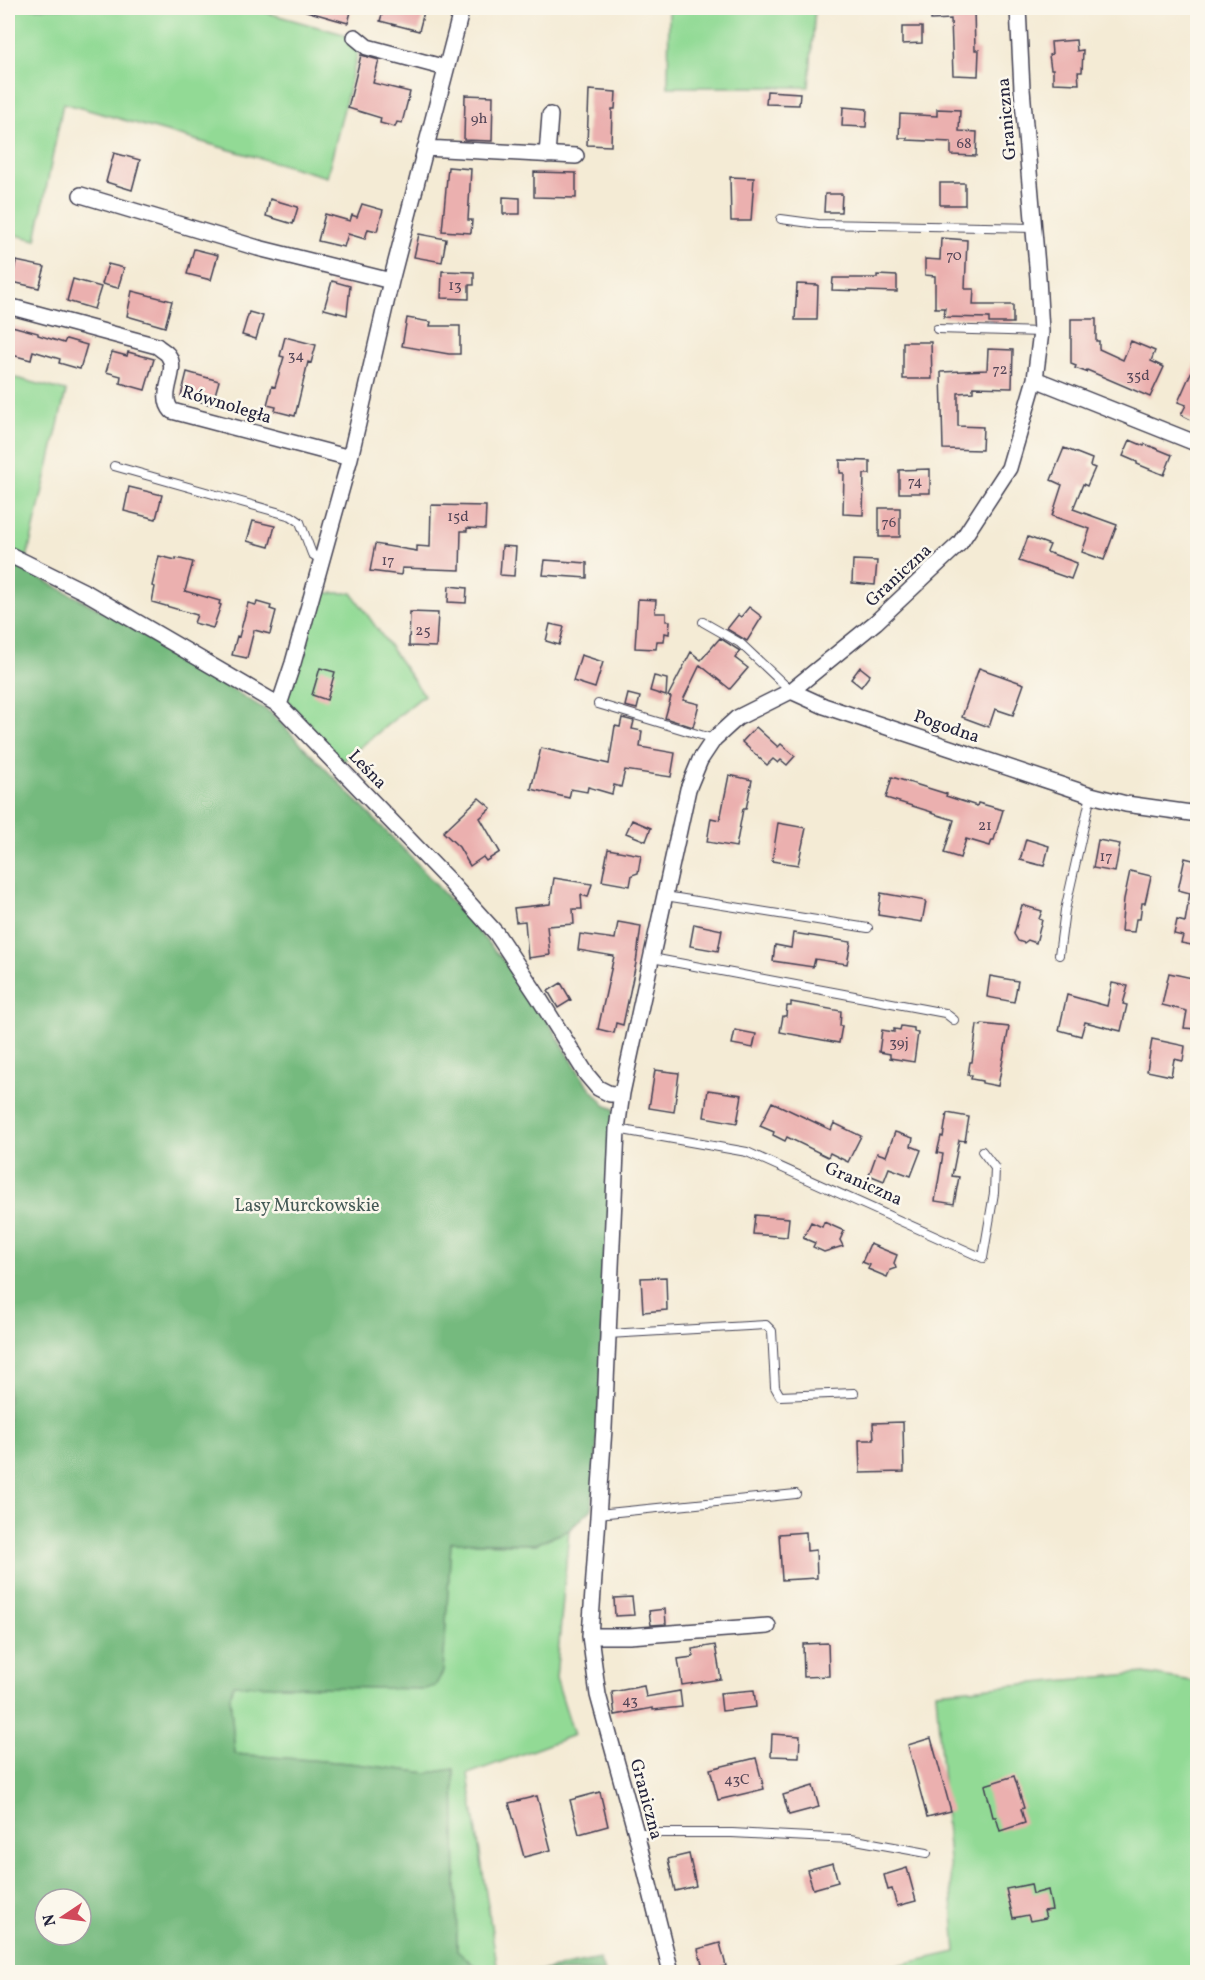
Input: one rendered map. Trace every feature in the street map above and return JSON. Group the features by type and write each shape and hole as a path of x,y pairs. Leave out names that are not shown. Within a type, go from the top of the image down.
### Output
{"street":[{"path":"279,705 293,663 350,458 391,281 462,8"},
{"name":"Graniczna","path":"671,1972 598,1695 590,1636 608,1334 616,1130 621,1093 688,789 700,760 714,739 737,718 791,691 876,622 960,543 1010,468 1035,379 1041,332 1018,8"},
{"path":"355,37 367,47 446,68"},
{"path":"547,155 550,115"},
{"path":"426,148 576,156"},
{"path":"81,195 258,248 391,281"},
{"name":"Równoległa","path":"8,306 157,346 168,355 172,364 166,396 167,406 172,411 350,458"},
{"path":"1035,379 1197,444"},
{"name":"Leśna","path":"8,554 87,593 279,705 449,881 496,933 586,1075 598,1088 610,1094 621,1093"},
{"name":"Pogodna","path":"791,691 824,706 1091,795 1126,804 1197,814"},
{"path":"590,1636 629,1636 768,1626"}],"lane":[{"path":"781,219 818,224 1034,228"},
{"path":"937,329 1041,332"},
{"path":"114,466 291,516 300,522 312,554 321,560"},
{"path":"703,622 740,644 791,691"},
{"path":"598,704 714,739"},
{"path":"1059,955 1065,910 1091,795"},
{"path":"665,896 868,928"},
{"path":"652,958 945,1013 954,1020"},
{"name":"Graniczna","path":"616,1130 747,1152 983,1258 994,1193 995,1168 982,1151"},
{"path":"608,1334 766,1325 771,1331 775,1387 780,1396 854,1393"},
{"path":"598,1514 796,1494"},
{"path":"636,1833 732,1833 850,1839 927,1853"}],"green space":[{"path":"8,8 250,8 343,34 359,47 327,177 63,103 36,240 8,233"},
{"path":"669,8 815,8 809,87 668,87"},
{"path":"8,376 66,391 27,558 8,554"},
{"name":"Lasy Murckowskie","path":"8,561 114,617 271,713 413,859 505,962 528,989 584,1080 605,1105 614,1109 592,1509 569,1530 536,1544 451,1542 443,1672 435,1686 425,1689 233,1685 230,1696 235,1754 348,1763 428,1773 454,1769 457,1951 482,1972 8,1972"},
{"path":"319,593 352,593 424,695 342,762 285,698"},
{"path":"569,1530 556,1678 574,1735 468,1774 498,1972 482,1972 457,1951 454,1769 428,1773 348,1763 235,1754 230,1696 232,1685 425,1689 443,1672 451,1542 536,1544"},
{"path":"1144,1673 1197,1682 1197,1972 867,1972 956,1952 936,1692"},
{"path":"599,1959 605,1972 534,1972"}],"building":[{"path":"307,8 352,8 348,23 306,11"},
{"path":"384,8 425,8 419,31 380,21"},
{"path":"931,8 971,8 974,10 975,50 979,50 978,76 953,75 951,19 931,20"},
{"path":"902,27 922,27 922,43 902,44"},
{"path":"1076,40 1077,51 1083,50 1082,72 1078,72 1079,84 1053,83 1053,69 1051,69 1049,55 1052,54 1051,42"},
{"path":"361,55 379,60 373,83 410,92 402,123 397,122 395,127 380,123 381,118 348,108"},
{"path":"589,90 616,92 615,109 612,109 611,146 587,145"},
{"path":"767,91 800,93 799,105 766,104"},
{"path":"465,95 493,96 492,141 464,140"},
{"path":"843,107 867,109 866,127 842,126"},
{"path":"937,109 960,110 959,131 977,132 976,156 951,155 951,142 899,138 900,114 937,116"},
{"path":"114,153 140,160 132,190 106,182"},
{"path":"448,167 471,169 468,220 472,220 471,233 442,231"},
{"path":"534,172 576,173 576,198 534,197"},
{"path":"730,177 754,178 751,221 731,221"},
{"path":"940,183 965,183 965,205 940,205"},
{"path":"825,194 842,194 841,212 824,212"},
{"path":"503,197 520,198 520,214 503,214"},
{"path":"270,199 298,207 293,224 266,216"},
{"path":"362,204 383,210 377,231 368,229 365,239 348,234 344,247 318,241 325,214 350,221 352,215 357,217"},
{"path":"419,234 446,239 442,262 414,257"},
{"path":"941,238 967,240 965,289 974,289 973,305 1013,305 1013,323 989,323 989,318 944,317 945,308 935,308 935,276 925,275 925,259 940,260"},
{"path":"194,249 218,255 211,280 187,274"},
{"path":"16,261 45,267 39,288 12,282"},
{"path":"108,264 124,268 118,288 102,284"},
{"path":"442,271 474,272 474,285 469,285 469,299 441,298"},
{"path":"877,275 897,276 897,292 832,290 833,278 877,278"},
{"path":"73,279 101,287 94,309 67,301"},
{"path":"332,281 350,286 347,315 324,309"},
{"path":"797,284 818,285 817,320 795,320"},
{"path":"132,291 172,301 165,327 127,316"},
{"path":"249,312 263,316 256,339 242,335"},
{"path":"407,318 431,322 430,326 460,326 460,354 402,346"},
{"path":"1071,319 1096,319 1096,341 1099,341 1099,349 1123,360 1131,341 1155,351 1151,361 1164,367 1150,397 1087,370 1086,372 1075,368 1076,366 1071,364"},
{"path":"8,325 64,343 66,339 87,345 80,369 59,363 60,359 33,351 31,360 8,354"},
{"path":"285,337 316,345 311,363 308,362 295,416 275,411 276,407 267,405 284,357 280,356"},
{"path":"903,342 931,342 932,379 903,379"},
{"path":"988,349 1013,350 1012,388 973,387 973,392 958,393 958,426 983,427 982,450 943,449 941,372 987,370"},
{"path":"112,352 127,356 128,352 154,359 145,390 120,383 121,376 106,372"},
{"path":"1197,359 1197,423 1181,415 1186,405 1178,402"},
{"path":"187,372 219,381 212,405 181,396"},
{"path":"1130,440 1172,455 1164,475 1123,456"},
{"path":"1064,448 1092,459 1090,466 1095,468 1087,486 1083,484 1073,509 1117,525 1104,560 1082,552 1090,529 1052,516 1062,485 1051,480"},
{"path":"840,460 870,461 870,474 864,474 863,515 843,514 844,473 840,473"},
{"path":"930,469 930,493 899,493 899,470"},
{"path":"129,487 162,495 156,519 124,511"},
{"path":"431,505 486,506 485,529 467,528 467,531 461,531 460,570 402,568 401,575 370,571 375,544 417,551 417,546 430,547"},
{"path":"879,508 900,508 900,537 879,537"},
{"path":"253,521 275,526 269,547 247,541"},
{"path":"1028,537 1050,545 1047,552 1077,563 1071,579 1019,561"},
{"path":"502,546 516,547 514,576 500,575"},
{"path":"159,556 193,562 185,591 220,601 221,605 213,628 194,623 197,615 152,602 155,587 152,586"},
{"path":"545,560 587,563 587,578 543,575"},
{"path":"853,560 877,561 875,585 852,583"},
{"path":"449,586 467,588 466,603 448,602"},
{"path":"638,599 656,600 655,613 666,613 666,621 670,621 669,634 665,633 664,641 657,641 656,649 635,648"},
{"path":"257,602 271,606 270,609 276,611 270,634 254,630 247,658 232,655 248,603 256,605"},
{"path":"749,607 762,617 747,641 727,629 738,615 741,617"},
{"path":"410,612 438,613 436,647 409,646"},
{"path":"550,624 564,627 559,645 546,641"},
{"path":"720,638 740,651 735,658 748,668 730,689 700,665 683,700 699,704 693,727 665,718 671,697 668,696 691,652 701,660"},
{"path":"581,655 603,662 595,688 573,681"},
{"path":"860,667 870,675 861,687 851,679"},
{"path":"320,668 335,672 327,700 312,695"},
{"path":"979,668 1024,684 1013,715 995,709 989,727 962,717"},
{"path":"654,676 667,679 666,696 650,691"},
{"path":"628,694 640,697 637,709 625,706"},
{"path":"622,718 634,721 632,729 642,731 640,747 675,753 671,777 625,770 621,787 614,785 612,794 588,787 587,792 571,789 569,798 531,789 541,748 609,764 615,726 620,727"},
{"path":"756,727 778,747 781,744 795,756 787,765 781,760 778,763 773,759 767,765 742,742"},
{"path":"729,775 752,780 746,809 743,809 736,847 707,842 711,818 720,820"},
{"path":"892,777 977,806 978,803 1003,810 994,840 990,846 966,839 960,858 944,853 954,820 886,798"},
{"path":"479,798 491,808 480,818 500,852 486,861 483,857 470,866 459,847 443,832"},
{"path":"632,820 651,828 646,841 626,833"},
{"path":"778,823 806,828 798,865 772,861"},
{"path":"1026,839 1049,846 1044,866 1020,860"},
{"path":"1098,840 1120,844 1115,872 1093,868"},
{"path":"608,849 641,855 638,873 632,875 630,886 602,881"},
{"path":"1185,858 1197,861 1197,946 1181,943 1183,936 1174,934 1177,920 1185,922 1190,893 1178,890"},
{"path":"1130,871 1151,876 1145,903 1142,903 1140,919 1136,919 1134,932 1121,931"},
{"path":"554,878 592,884 588,897 581,895 582,909 573,909 574,924 547,926 550,955 528,958 525,921 516,922 514,908 550,904"},
{"path":"881,893 926,901 922,922 878,915"},
{"path":"1022,905 1042,911 1036,943 1028,940 1024,943 1018,941 1014,934"},
{"path":"618,922 641,926 623,1025 616,1023 614,1033 598,1029 614,956 578,950 580,934 615,939"},
{"path":"694,924 722,930 718,951 690,946"},
{"path":"793,933 851,942 847,964 815,959 813,967 773,961 775,945 791,948"},
{"path":"1169,973 1197,979 1196,1029 1184,1028 1187,1011 1162,1005"},
{"path":"990,976 1018,981 1014,1002 987,997"},
{"path":"561,983 571,1000 558,1008 548,991"},
{"path":"1112,983 1128,986 1123,1004 1127,1005 1121,1031 1085,1022 1081,1036 1059,1030 1067,995 1107,1006"},
{"path":"791,1002 841,1011 840,1026 842,1026 839,1043 780,1032 783,1016 786,1016 787,1006 791,1006"},
{"path":"977,1025 1009,1027 998,1086 971,1079 972,1075 968,1075"},
{"path":"901,1026 914,1028 914,1032 918,1033 914,1062 890,1058 890,1054 879,1052 882,1030 894,1032 894,1029 900,1030"},
{"path":"735,1030 756,1034 753,1048 732,1044"},
{"path":"1152,1039 1185,1046 1183,1061 1174,1059 1171,1076 1147,1071"},
{"path":"655,1070 679,1073 674,1112 649,1108"},
{"path":"708,1090 742,1095 737,1123 704,1117"},
{"path":"772,1102 831,1130 834,1123 861,1136 848,1162 830,1153 828,1157 787,1137 785,1141 773,1135 774,1132 760,1126"},
{"path":"947,1113 969,1117 965,1141 959,1140 952,1176 959,1177 954,1204 935,1201 943,1154 937,1153 941,1136 943,1137"},
{"path":"895,1132 913,1138 911,1146 921,1150 911,1176 889,1168 884,1181 869,1175 877,1153 886,1156"},
{"path":"755,1215 789,1218 787,1237 753,1234"},
{"path":"811,1222 822,1227 824,1222 844,1231 840,1240 843,1246 824,1252 813,1247 815,1243 803,1238"},
{"path":"870,1244 897,1255 894,1263 896,1268 890,1270 887,1277 868,1269 870,1265 862,1262"},
{"path":"666,1277 667,1310 643,1312 641,1278"},
{"path":"903,1422 904,1472 860,1473 859,1440 874,1440 873,1423"},
{"path":"806,1532 807,1551 816,1550 817,1578 782,1580 779,1534"},
{"path":"632,1597 634,1615 615,1616 614,1598"},
{"path":"665,1609 666,1624 651,1625 649,1611"},
{"path":"828,1643 829,1676 804,1677 803,1644"},
{"path":"715,1645 721,1679 682,1685 678,1659 693,1657 692,1649"},
{"path":"644,1686 646,1697 680,1691 682,1707 653,1710 653,1708 615,1715 612,1692"},
{"path":"754,1690 756,1707 722,1711 720,1693"},
{"path":"772,1734 800,1736 799,1757 771,1756"},
{"path":"931,1738 951,1811 927,1817 908,1745"},
{"path":"756,1758 764,1789 718,1800 710,1769"},
{"path":"1014,1776 1024,1808 1021,1809 1025,1823 1000,1831 996,1817 993,1817 985,1785"},
{"path":"813,1786 819,1807 789,1815 783,1795"},
{"path":"600,1792 608,1826 579,1834 570,1800"},
{"path":"537,1796 551,1850 524,1857 509,1803"},
{"path":"689,1854 696,1886 675,1891 668,1859"},
{"path":"833,1863 838,1882 813,1889 807,1870"},
{"path":"907,1868 916,1901 897,1906 892,1889 888,1890 884,1875"},
{"path":"1031,1884 1033,1894 1048,1890 1052,1910 1044,1911 1046,1918 1030,1921 1028,1915 1013,1918 1006,1889"},
{"path":"720,1943 726,1966 704,1972 698,1949"}]}
